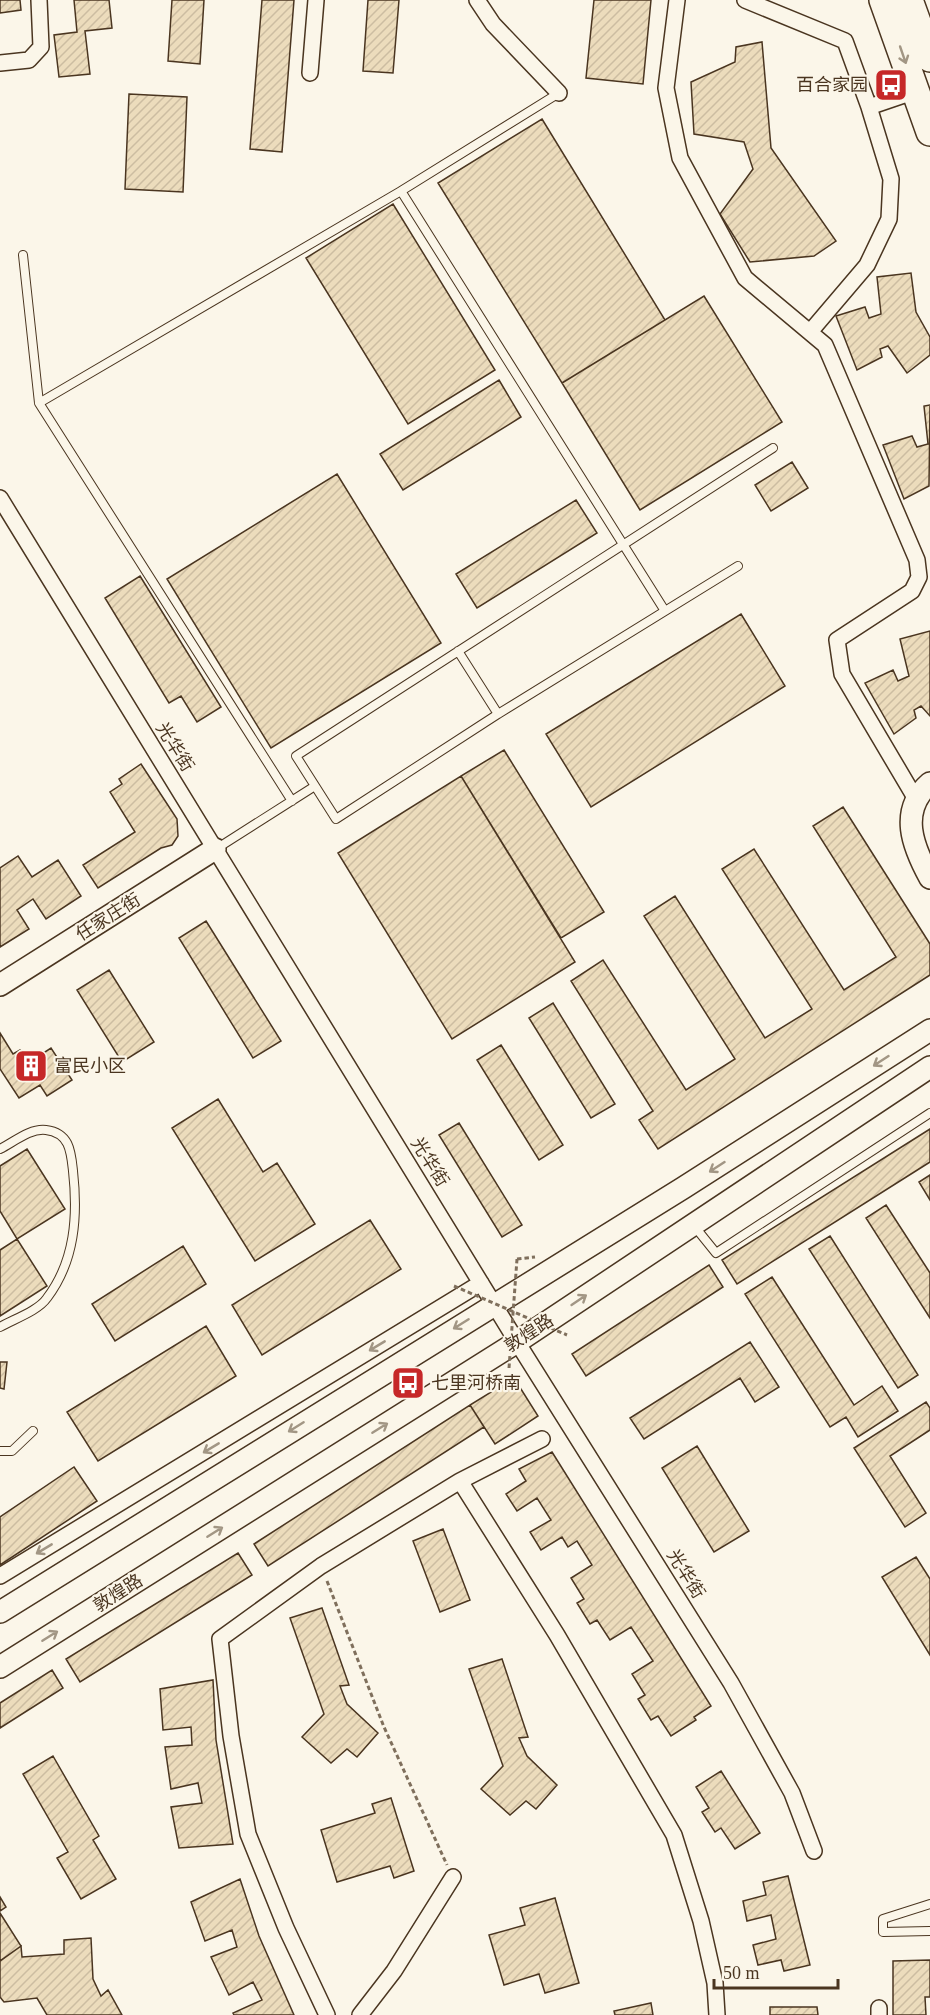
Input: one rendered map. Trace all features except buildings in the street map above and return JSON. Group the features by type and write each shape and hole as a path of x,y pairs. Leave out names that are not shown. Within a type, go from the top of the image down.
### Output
{"highway":[{"path":"884,0 930,132"},
{"path":"909,0 930,58"}],"main road":[{"path":"930,783 917,801 910,837 930,878"},
{"name":"任家庄街","path":"0,986 215,849"},
{"path":"0,1612 504,1308 683,1188 930,1030"},
{"name":"敦煌路","path":"0,1667 517,1342 930,1067"}],"street":[{"path":"0,63 29,60 41,47 39,0"},
{"path":"310,73 316,0"},
{"path":"477,0 493,24 559,93"},
{"path":"677,0 666,88 680,158 745,278 825,345 917,560 919,577 912,591 837,640 843,674 917,801"},
{"path":"746,0 845,41 869,106 891,179 889,219 867,266 810,332"},
{"path":"869,106 915,91"},
{"name":"光华街","path":"0,498 481,1283 504,1308 517,1342 731,1683 792,1793 814,1851"},
{"path":"0,1576 481,1283"},
{"path":"327,2015 286,1928 248,1834 231,1736 220,1639 321,1566 460,1480 542,1439"},
{"path":"460,1480 556,1635 674,1835 701,1921 715,1983 717,2015"},
{"path":"360,2015 394,1971 453,1877"}],"lane":[{"path":"39,403 401,191 559,93"},
{"path":"401,191 665,611"},
{"path":"23,255 39,403 292,801"},
{"path":"738,566 498,714 336,819 296,756 772,448"},
{"path":"458,651 498,714"},
{"path":"215,849 315,786"},
{"path":"694,1224 716,1253 930,1113"},
{"path":"0,1149 39,1130 56,1133 64,1138 73,1152 76,1208 68,1256 45,1301 0,1327"},
{"path":"0,1452 12,1450 33,1431"},
{"path":"930,1904 883,1919 883,1932 930,1931"}],"path":[{"path":"509,1368 504,1308 518,1259"},
{"path":"454,1286 567,1335"},
{"path":"321,1566 384,1727 453,1877"}],"place":[{"name":"百合家园","path":"891,85"},
{"name":"富民小区","path":"31,1066"},
{"name":"七里河桥南","path":"408,1383"}]}
